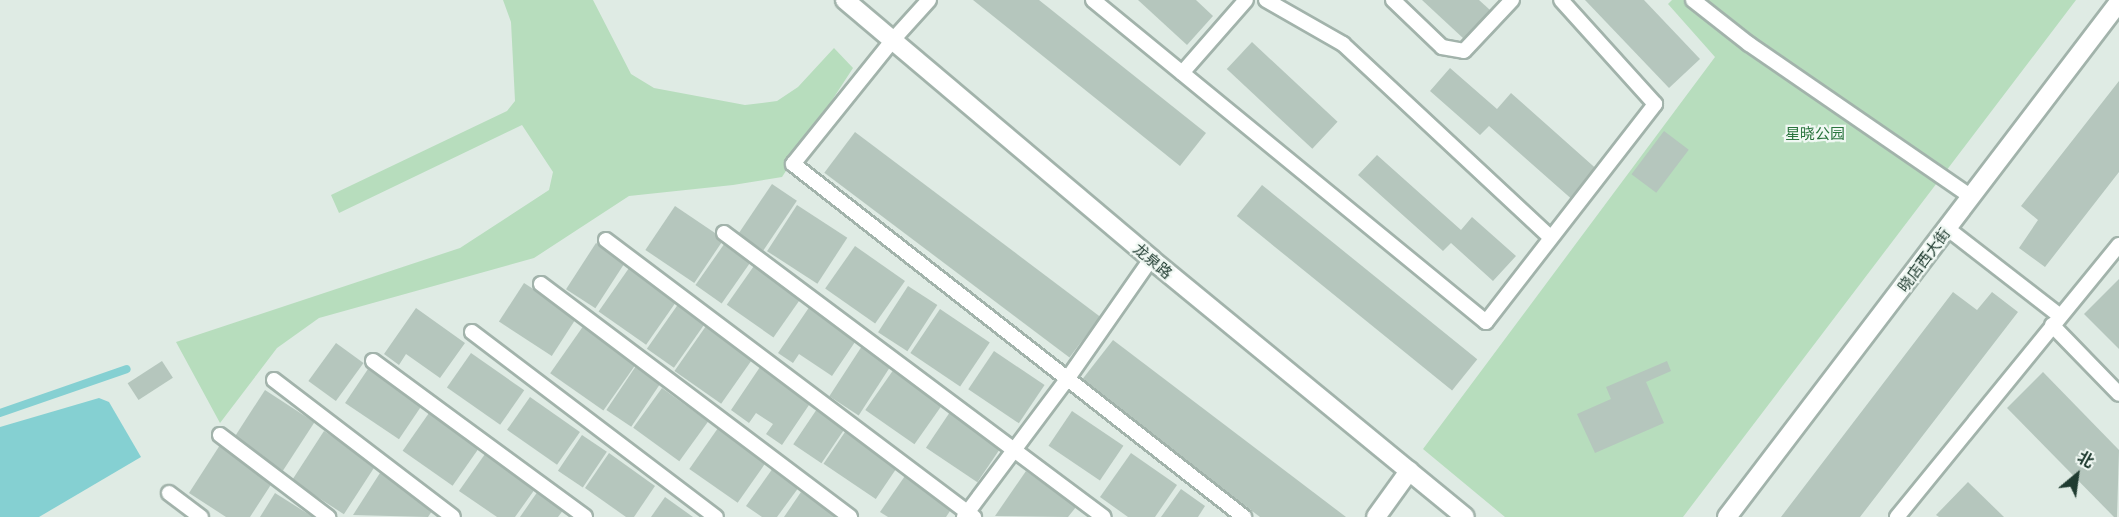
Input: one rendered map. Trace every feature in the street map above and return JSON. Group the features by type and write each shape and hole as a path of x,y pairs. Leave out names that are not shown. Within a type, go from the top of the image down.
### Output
{"street":[{"name":"龙泉路","path":"845,0 1151,259 1465,517"},
{"name":"晓店西大街","path":"1727,517 2119,2"},
{"path":"1376,517 1409,471"}],"lane":[{"path":"929,0 892,41 793,164 1244,517"},
{"path":"1093,0 1486,322 1655,104 1561,0"},
{"path":"1182,73 1246,0"},
{"path":"1266,0 1343,44 1551,238"},
{"path":"1393,0 1442,47 1464,51 1512,0"},
{"path":"1693,0 1749,44 1972,197"},
{"path":"1948,229 2056,320 2119,394"},
{"path":"724,233 1103,517"},
{"path":"606,240 968,515 1151,259"},
{"path":"1897,517 2119,244"},
{"path":"541,284 850,517"},
{"path":"472,332 716,517"},
{"path":"372,361 585,517"},
{"path":"274,380 453,517"},
{"path":"220,435 328,517"},
{"path":"169,493 201,517"}],"green space":[{"path":"503,0 593,0 631,74 654,88 745,105 777,101 798,87 834,48 853,68 782,177 733,185 629,196 534,258 319,318 277,348 220,423 176,342 460,248 549,190 553,172 522,125 339,213 331,195 507,111 515,101 511,22"},
{"name":"星晓公园","path":"1672,0 2076,0 1683,517 1505,517 1423,449 1715,57 1668,4"}],"water":[{"path":"99,398 109,402 141,457 39,517 0,517 0,427"}],"building":[{"path":"973,0 1039,0 1206,133 1180,166"},
{"path":"1138,0 1196,0 1213,16 1187,45"},
{"path":"1422,0 1479,0 1490,10 1464,39"},
{"path":"1585,0 1644,0 1700,59 1669,88"},
{"path":"1252,42 1338,122 1312,149 1227,69"},
{"path":"1450,68 1497,109 1511,93 1601,173 1575,202 1489,126 1480,135 1430,91"},
{"path":"2119,81 2119,172 2045,267 2019,248 2038,220 2021,206"},
{"path":"1664,131 1689,150 1656,193 1632,174"},
{"path":"855,132 1100,317 1069,357 824,173"},
{"path":"1377,155 1461,230 1472,217 1516,256 1493,281 1451,243 1443,251 1358,175"},
{"path":"772,184 797,201 763,251 738,234"},
{"path":"1262,185 1477,359 1452,390 1237,216"},
{"path":"797,205 847,238 817,284 767,251"},
{"path":"675,206 724,239 694,283 645,250"},
{"path":"727,240 753,258 722,303 695,285"},
{"path":"596,243 625,262 595,308 566,289"},
{"path":"855,246 905,281 875,324 825,289"},
{"path":"756,263 803,296 773,337 727,305"},
{"path":"629,268 677,301 646,345 599,311"},
{"path":"2119,279 2119,349 2084,314"},
{"path":"524,283 577,317 552,356 499,322"},
{"path":"908,286 937,305 907,351 878,332"},
{"path":"1953,292 1977,310 1992,292 2018,312 1860,517 1781,517"},
{"path":"679,303 706,322 674,368 647,349"},
{"path":"810,306 857,339 832,376 799,354 793,363 778,353"},
{"path":"416,308 465,343 440,378 406,354 399,365 384,354"},
{"path":"940,309 990,343 960,386 910,353"},
{"path":"584,325 637,362 603,411 550,373"},
{"path":"706,326 753,359 721,404 674,371"},
{"path":"1113,340 1346,517 1260,517 1081,381"},
{"path":"336,343 364,363 336,401 308,381"},
{"path":"862,346 891,365 859,415 829,396"},
{"path":"994,351 1045,385 1019,423 968,389"},
{"path":"471,353 524,390 500,425 447,387"},
{"path":"162,361 173,378 139,400 128,383"},
{"path":"1667,361 1671,371 1646,382 1664,423 1595,453 1577,414 1611,399 1606,387"},
{"path":"636,366 661,383 631,427 606,410"},
{"path":"760,367 811,402 782,445 766,434 773,424 756,413 749,423 731,410"},
{"path":"368,369 422,405 399,439 345,403"},
{"path":"894,369 943,403 914,444 865,410"},
{"path":"2043,372 2119,450 2117,517 2114,517 2007,408"},
{"path":"662,388 708,422 679,461 633,428"},
{"path":"265,390 314,422 283,471 233,439"},
{"path":"530,397 580,432 557,465 507,430"},
{"path":"819,406 847,425 821,463 793,444"},
{"path":"1072,411 1123,446 1100,480 1049,446"},
{"path":"950,412 1001,447 977,482 926,448"},
{"path":"429,413 479,448 453,486 403,451"},
{"path":"718,428 766,462 738,503 689,469"},
{"path":"847,429 899,464 876,499 824,464"},
{"path":"324,431 376,465 344,514 292,480"},
{"path":"582,435 607,452 583,487 558,471"},
{"path":"220,445 274,480 250,517 226,517 189,493"},
{"path":"609,453 655,486 634,517 626,517 585,488"},
{"path":"1131,453 1177,485 1155,517 1128,517 1100,497"},
{"path":"485,454 535,489 515,517 497,517 459,491"},
{"path":"773,468 799,487 777,517 762,517 746,506"},
{"path":"1026,471 1076,507 1068,517 995,516"},
{"path":"380,473 434,508 428,517 353,515"},
{"path":"907,473 954,505 946,517 888,517 880,512"},
{"path":"1968,482 2004,517 1939,517 1936,515"},
{"path":"1181,489 1205,506 1198,517 1161,517"},
{"path":"538,491 564,509 558,517 520,517"},
{"path":"801,492 837,517 784,517"},
{"path":"275,493 313,517 260,517"},
{"path":"665,497 693,517 651,517"}],"waterway":[{"path":"0,413 127,369"}]}
